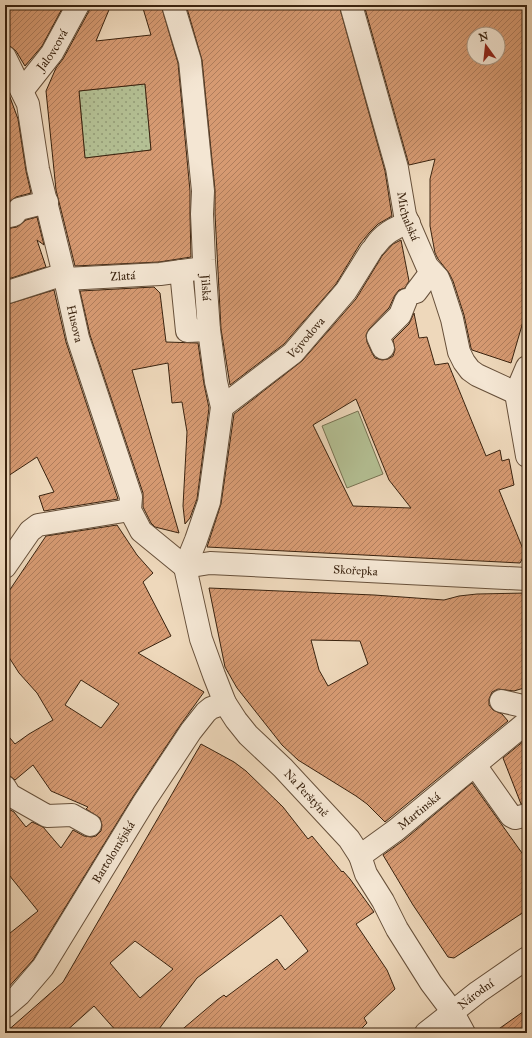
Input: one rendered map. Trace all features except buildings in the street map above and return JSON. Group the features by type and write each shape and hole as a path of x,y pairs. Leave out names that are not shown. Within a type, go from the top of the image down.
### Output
{"street":[{"name":"Jalovcová","path":"22,91 52,53 78,5"},
{"name":"Jilská","path":"174,5 190,61 203,191 202,214 204,268 209,330 216,382 222,406 209,502 185,567"},
{"name":"Michalská","path":"351,5 397,168 405,215 427,266 438,278 441,285 452,319 459,352 470,370 477,375 521,395"},
{"name":"Husova","path":"6,62 28,104 38,169 78,338 131,497 130,510 140,531 185,567"},
{"path":"5,217 14,215 19,209 46,202"},
{"name":"Vejvodova","path":"222,406 293,353 346,291 380,239 397,226 409,223"},
{"name":"Zlatá","path":"5,293 64,277 115,277 204,268"},
{"path":"181,271 187,331 209,330"},
{"path":"383,348 378,337 400,315 411,296 431,272"},
{"path":"527,367 521,395 527,456"},
{"path":"5,567 30,531 38,525 130,510"},
{"name":"Skořepka","path":"185,567 210,563 527,579"},
{"name":"Na Perštýně","path":"185,567 201,639 225,704 248,735 283,768 349,839 360,856 366,874 383,901 397,929 431,983 452,1011 464,1033"},
{"path":"501,701 527,707"},
{"name":"Bartolomějská","path":"5,1007 19,995 43,967 144,802 191,731 211,708 225,704"},
{"name":"Martinská","path":"360,856 396,830 527,722"},
{"path":"476,765 511,816 515,818 527,815"},
{"path":"5,786 10,795 47,816 72,815 90,824"},
{"name":"Národní","path":"426,1033 452,1011 527,958"}],"green space":[{"path":"145,84 151,150 85,158 79,91"},
{"path":"358,411 383,474 347,488 322,426"}]}
